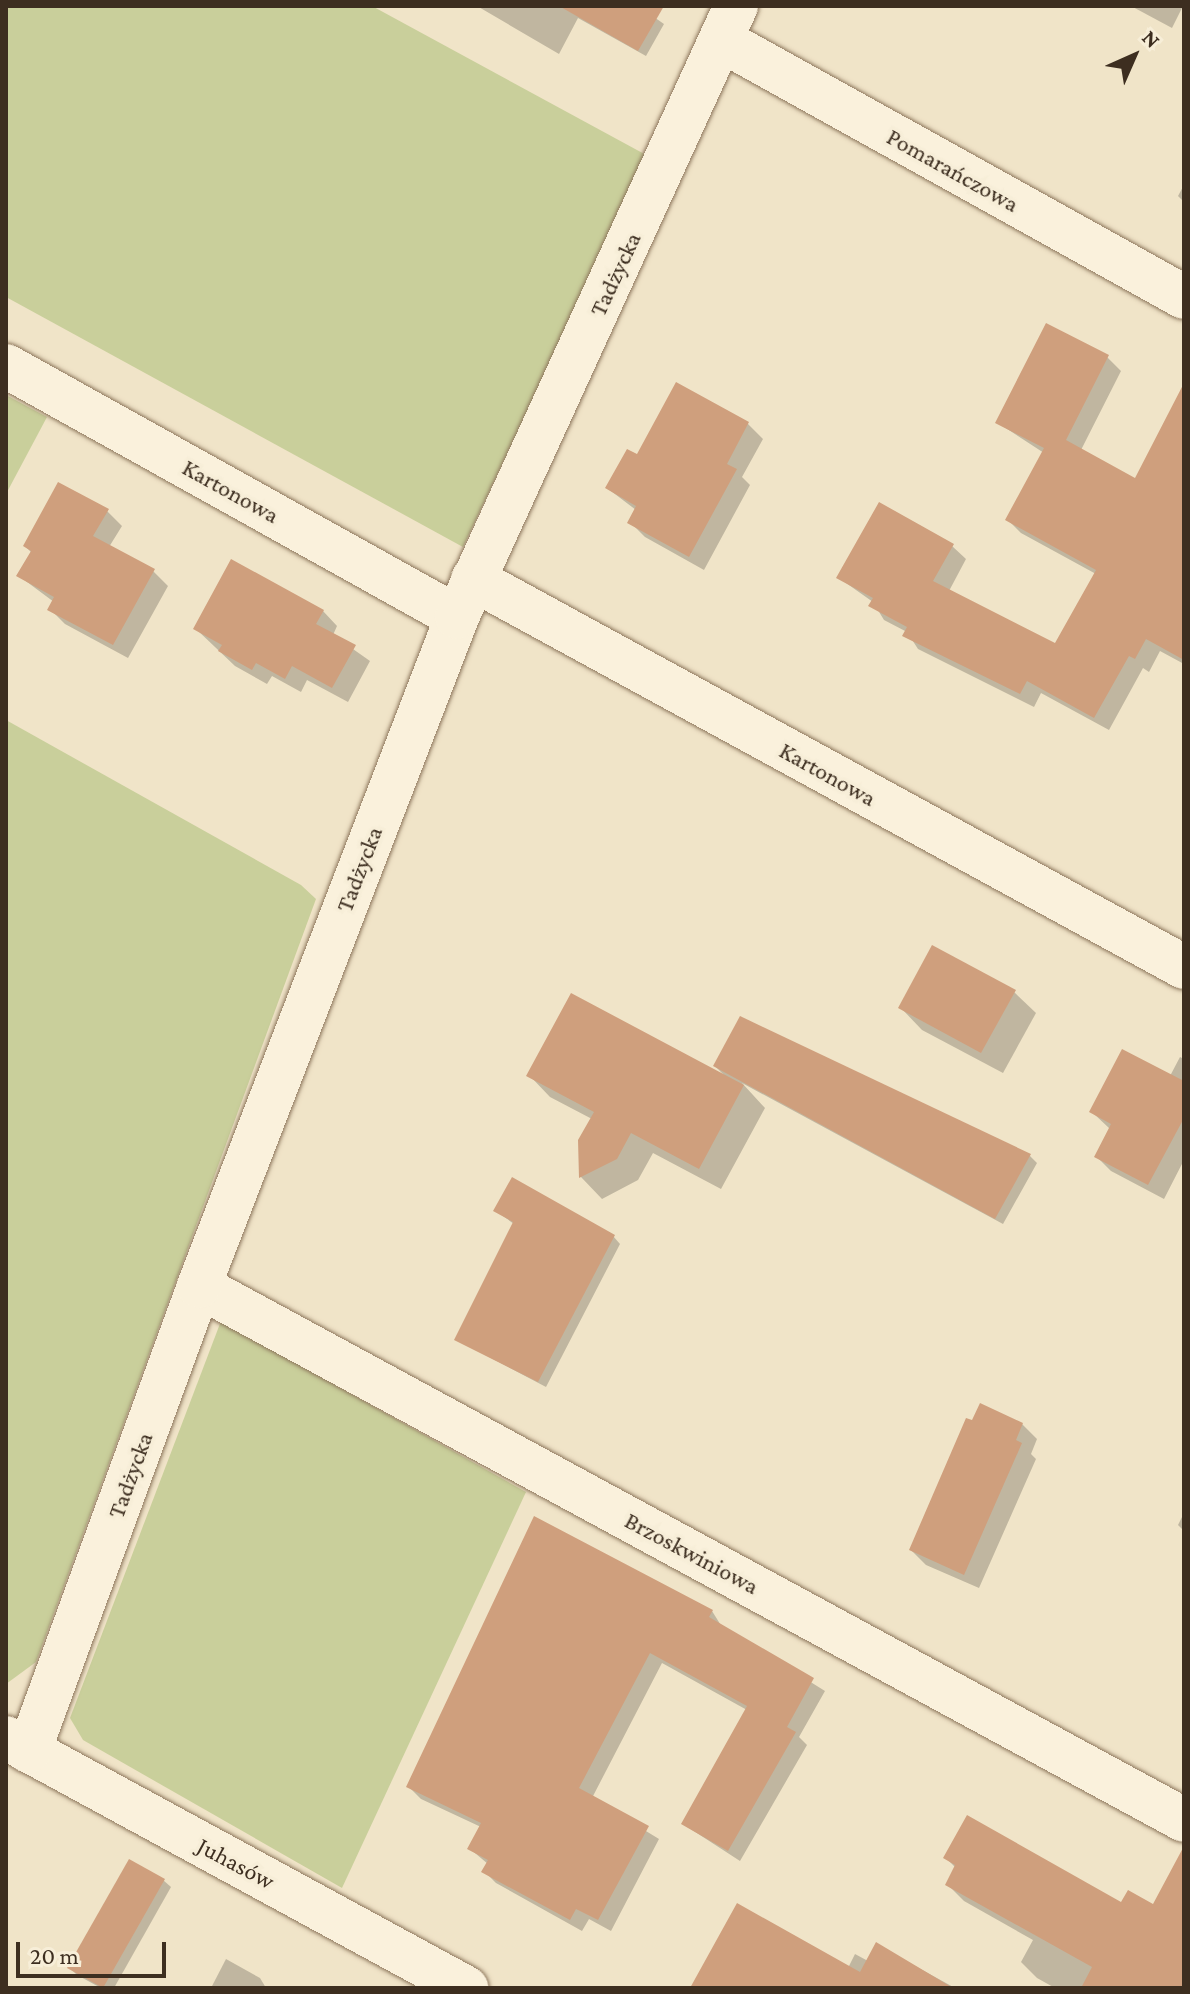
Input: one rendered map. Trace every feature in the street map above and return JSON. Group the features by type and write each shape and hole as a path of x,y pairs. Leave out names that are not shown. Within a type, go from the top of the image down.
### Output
{"street":[{"name":"Pomarańczowa","path":"730,23 1184,297"},
{"name":"Tadżycka","path":"17,1745 199,1286 465,598 730,23"},
{"name":"Kartonowa","path":"6,366 1184,967"},
{"name":"Brzoskwiniowa","path":"199,1286 1184,1820"},
{"name":"Juhasów","path":"17,1745 466,1988"}],"green space":[{"path":"6,6 372,6 648,156 463,547 6,297"},
{"path":"6,395 47,417 6,494"},
{"path":"6,720 301,885 316,899 36,1662 6,1684"},
{"path":"221,1321 526,1492 342,1888 83,1740 70,1718"}],"building":[{"path":"559,6 664,6 638,51"},
{"path":"1046,323 1109,355 1066,440 1135,478 1184,383 1184,660 1146,639 1135,659 1129,656 1094,718 1027,681 1020,694 902,636 907,627 868,606 873,598 836,578 879,502 954,544 933,581 1055,643 1096,570 1005,520 1044,448 995,423"},
{"path":"676,382 749,422 727,464 737,469 689,557 627,523 636,506 605,488 627,449 637,454"},
{"path":"58,482 109,509 93,536 155,569 113,645 47,610 54,597 16,576 31,551 23,546"},
{"path":"231,559 324,610 316,624 356,645 332,688 292,666 285,679 256,663 252,670 218,651 222,645 193,629"},
{"path":"932,945 1016,990 981,1053 898,1008"},
{"path":"571,993 744,1085 699,1169 631,1133 617,1159 579,1178 578,1140 594,1112 526,1076"},
{"path":"740,1016 1031,1154 995,1219 713,1066"},
{"path":"1122,1049 1184,1081 1184,1118 1148,1185 1094,1157 1111,1124 1089,1112"},
{"path":"512,1177 615,1235 538,1382 454,1340 513,1222 493,1211"},
{"path":"980,1403 1023,1423 1016,1440 1022,1443 964,1575 909,1550 966,1418 972,1420"},
{"path":"534,1516 713,1610 709,1617 814,1678 787,1727 796,1732 728,1851 681,1824 747,1706 650,1653 579,1788 649,1826 598,1920 576,1909 570,1920 481,1872 488,1860 467,1849 481,1823 406,1787"},
{"path":"967,1815 1121,1902 1128,1890 1153,1904 1184,1846 1184,1988 1081,1988 1092,1967 945,1885 955,1865 943,1858"},
{"path":"129,1859 165,1879 103,1988 67,1968"},
{"path":"737,1903 860,1972 876,1942 953,1988 690,1988"}]}
